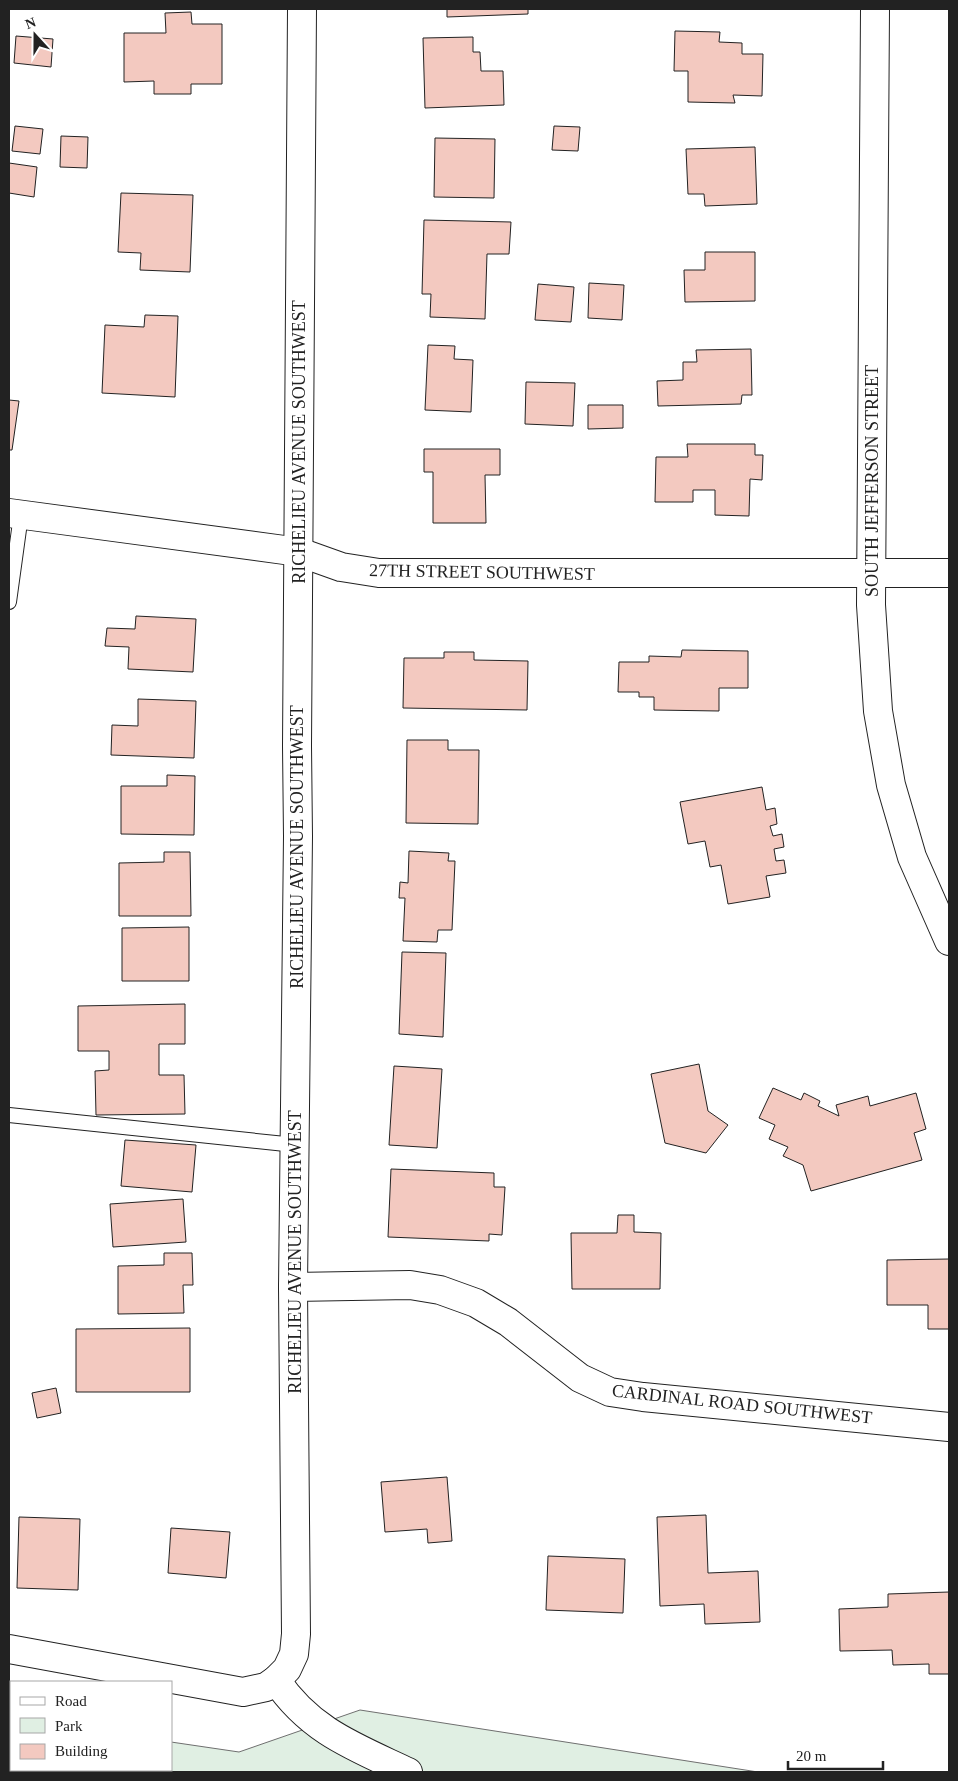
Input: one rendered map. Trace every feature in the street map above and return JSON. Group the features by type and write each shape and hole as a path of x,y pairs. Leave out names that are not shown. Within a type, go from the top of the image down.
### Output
{"street":[{"name":"RICHELIEU AVENUE SOUTHWEST","path":"276,1680 287,1668 294,1654 296,1634 293,1287 302,9"},
{"name":"SOUTH JEFFERSON STREET","path":"875,9 871,606 878,711 891,785 912,857 949,942"},
{"name":"27TH STREET SOUTHWEST","path":"15,514 299,552 341,567 379,573 949,573"},
{"name":"CARDINAL ROAD SOUTHWEST","path":"293,1287 410,1285 440,1290 476,1303 508,1322 580,1378 610,1392 643,1397 949,1426"},
{"path":"9,1649 243,1692 266,1687 276,1680 285,1693 310,1720 341,1741 408,1772"}],"lane":[{"path":"9,602 15,514"},
{"path":"9,1115 295,1145"}],"green space":[{"path":"360,1710 758,1772 9,1772 9,1718 10,1771 172,1771 172,1742 239,1752"}],"building":[{"path":"447,9 528,9 528,14 447,17"},
{"path":"191,12 192,24 222,24 222,84 191,84 191,94 154,94 154,81 124,82 124,33 166,33 165,13"},
{"path":"675,31 720,32 719,42 742,43 742,54 763,54 762,96 733,95 735,103 688,102 688,71 674,71"},
{"path":"16,36 53,39 51,67 14,63"},
{"path":"473,37 473,52 480,52 481,71 503,71 504,105 425,108 423,38"},
{"path":"15,126 43,129 40,154 12,151"},
{"path":"554,126 580,127 578,151 552,150"},
{"path":"61,136 88,137 87,168 60,167"},
{"path":"435,138 495,139 494,198 434,197"},
{"path":"755,147 757,204 705,206 704,194 688,194 686,149"},
{"path":"9,163 37,167 34,197 9,193"},
{"path":"121,193 193,195 190,272 140,270 141,253 118,252"},
{"path":"424,220 511,222 509,254 487,254 485,319 430,317 431,294 422,294"},
{"path":"705,252 755,252 755,301 685,302 684,270 705,270"},
{"path":"589,283 624,285 622,320 588,318"},
{"path":"538,284 574,287 571,322 535,320"},
{"path":"145,315 178,316 175,397 102,393 105,325 144,327"},
{"path":"428,345 455,346 454,359 473,360 471,412 425,410"},
{"path":"751,349 752,395 742,395 741,404 658,406 657,381 683,380 683,362 697,362 696,350"},
{"path":"526,382 575,383 573,426 525,424"},
{"path":"9,400 19,401 12,450 9,450"},
{"path":"588,405 623,405 623,428 588,429"},
{"path":"687,444 755,444 755,455 763,455 762,480 750,479 749,516 715,515 715,490 693,490 693,502 655,502 656,457 688,457"},
{"path":"424,449 500,449 500,475 485,475 486,523 433,523 433,472 424,472"},
{"path":"136,616 196,619 193,672 128,669 129,647 105,646 107,628 135,629"},
{"path":"682,650 748,651 748,688 719,688 719,711 654,710 654,697 639,697 639,692 618,692 619,662 649,662 649,656 681,657"},
{"path":"444,652 474,652 474,660 528,661 527,710 403,708 404,658 444,658"},
{"path":"138,699 196,701 194,758 111,755 112,725 138,726"},
{"path":"407,740 448,740 448,750 479,750 478,824 406,823"},
{"path":"167,775 195,776 194,835 121,834 121,786 167,786"},
{"path":"762,787 766,810 775,808 777,824 770,826 773,836 782,834 784,847 774,849 776,861 784,860 786,873 766,876 770,897 728,904 721,865 710,867 705,841 688,844 680,802"},
{"path":"409,851 449,853 448,861 455,861 452,930 438,930 437,942 403,941 405,898 399,898 400,882 408,883"},
{"path":"164,852 190,852 191,916 119,916 119,863 164,862"},
{"path":"189,927 189,981 122,981 122,928"},
{"path":"402,952 446,953 443,1037 399,1034"},
{"path":"185,1004 185,1044 159,1044 159,1075 184,1075 185,1114 96,1115 95,1071 109,1070 109,1051 78,1051 78,1006"},
{"path":"699,1064 708,1111 728,1125 706,1153 665,1143 651,1074"},
{"path":"394,1066 442,1069 437,1148 389,1145"},
{"path":"773,1088 801,1100 804,1093 820,1101 818,1106 839,1116 836,1105 868,1096 870,1106 916,1093 926,1129 914,1133 922,1160 811,1191 803,1165 783,1156 788,1147 769,1139 775,1125 759,1118"},
{"path":"125,1140 196,1145 192,1192 121,1186"},
{"path":"391,1169 494,1173 494,1187 505,1187 502,1235 489,1234 489,1241 388,1237"},
{"path":"183,1199 186,1242 113,1247 110,1204"},
{"path":"618,1215 634,1215 634,1232 661,1233 660,1289 572,1289 571,1233 617,1233"},
{"path":"164,1253 192,1253 193,1285 183,1285 184,1313 118,1314 118,1266 164,1265"},
{"path":"949,1259 949,1329 928,1329 928,1305 887,1305 887,1260"},
{"path":"190,1328 190,1392 76,1392 76,1329"},
{"path":"56,1388 61,1413 37,1418 32,1393"},
{"path":"447,1477 452,1541 428,1543 427,1529 385,1532 381,1482"},
{"path":"706,1515 708,1573 758,1571 760,1622 705,1624 704,1604 660,1606 657,1517"},
{"path":"19,1517 80,1519 78,1590 17,1588"},
{"path":"171,1528 230,1532 226,1578 168,1573"},
{"path":"548,1556 625,1559 623,1613 546,1610"},
{"path":"949,1592 949,1674 929,1674 929,1664 893,1665 892,1650 840,1651 839,1609 888,1607 888,1594"}]}
